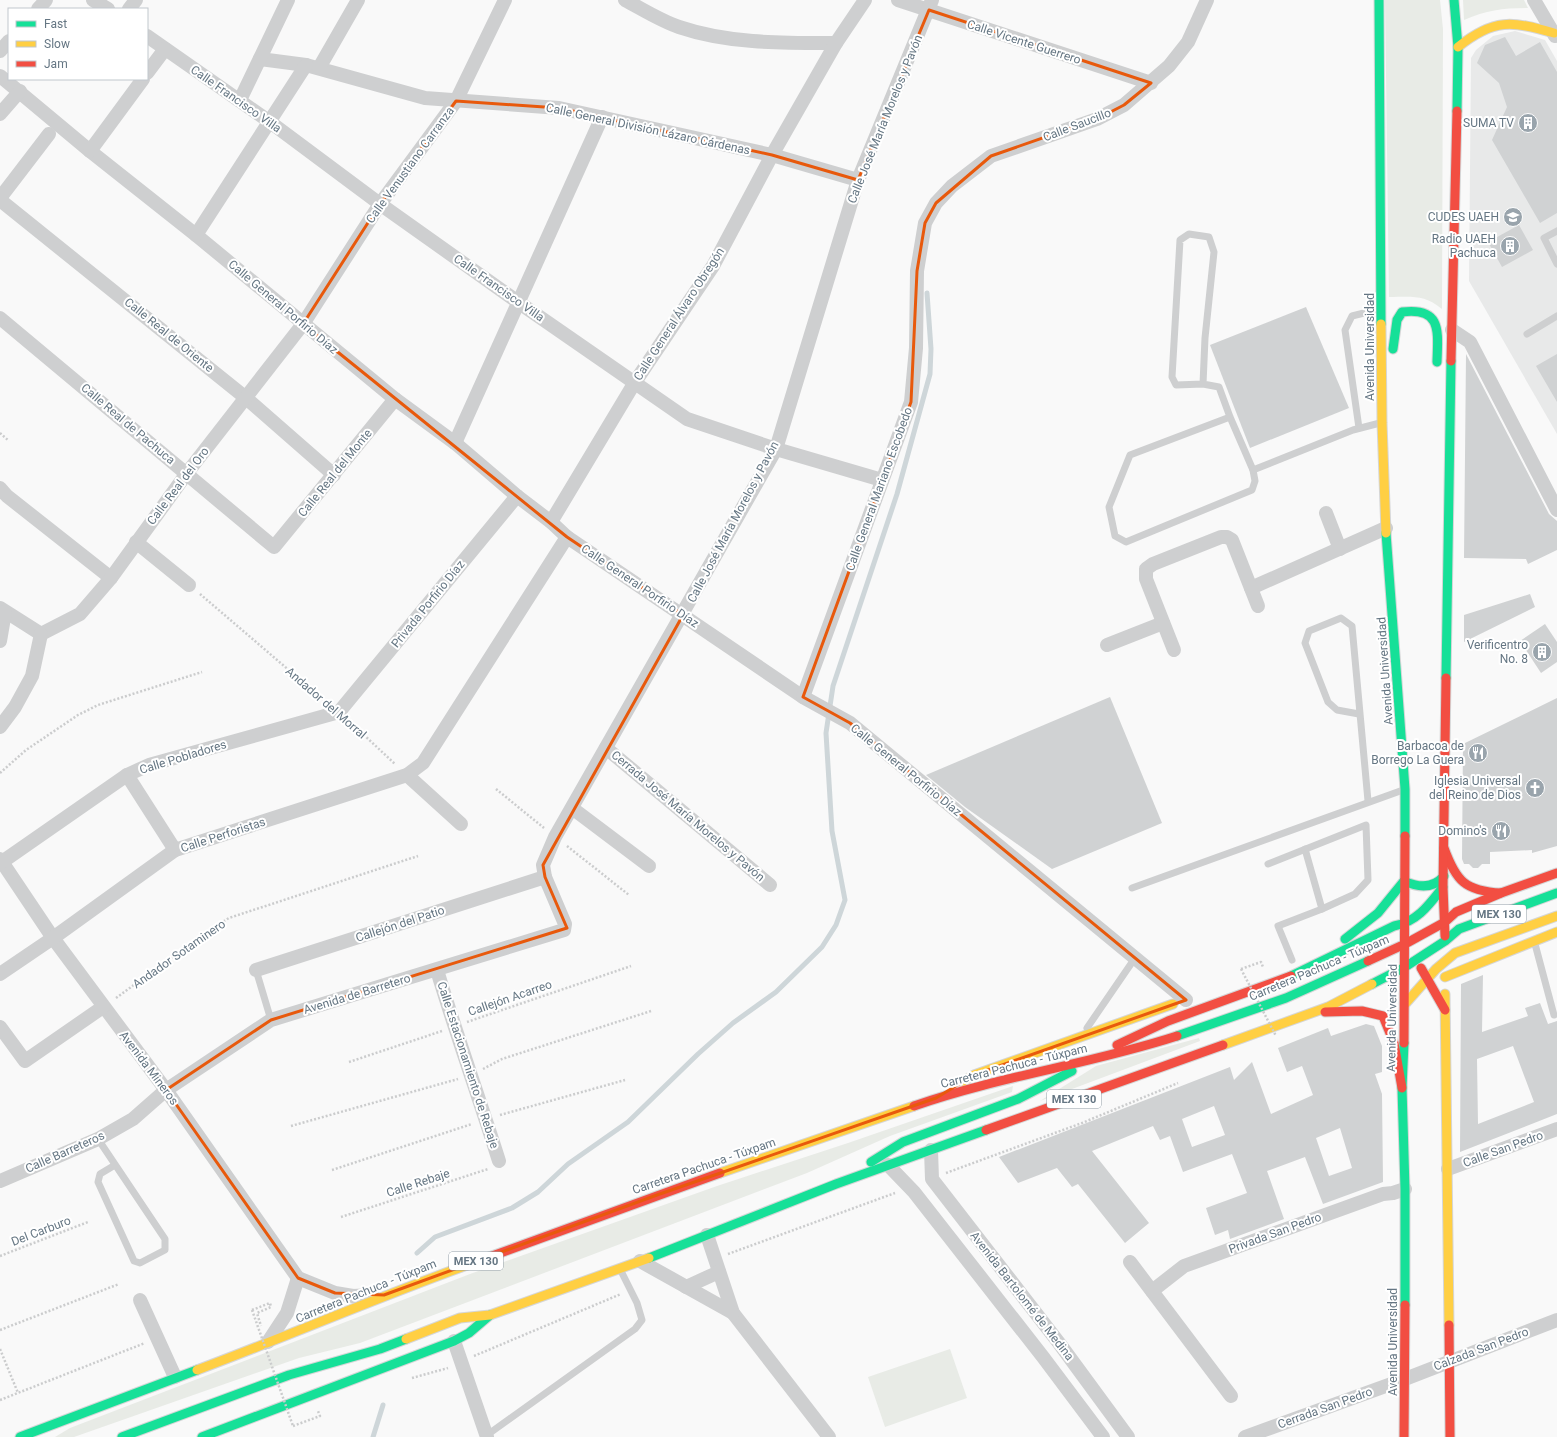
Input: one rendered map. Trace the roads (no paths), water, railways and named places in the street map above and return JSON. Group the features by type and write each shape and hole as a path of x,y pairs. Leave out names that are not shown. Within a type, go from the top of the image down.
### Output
{"main road":[{"name":"Avenida Universidad","path":"1379,0 1382,423 1386,528 1405,789 1405,1007 1402,1088 1405,1189 1404,1437"},
{"path":"1450,1437 1445,1010 1446,962 1443,887 1448,488 1458,47 1454,0"},
{"path":"1458,47 1473,34 1502,23 1524,25 1555,36"},
{"path":"1392,358 1394,330 1397,320 1402,312 1413,310 1427,312 1434,319 1438,335 1437,373"},
{"path":"1382,423 1391,372"},
{"path":"1440,471 1448,488"},
{"path":"1444,848 1457,878 1466,885 1485,893 1501,893"},
{"name":"MEX 130","path":"1405,944 1444,922 1456,912 1501,893 1557,873"},
{"path":"1404,882 1422,888 1435,884 1444,876"},
{"path":"1404,882 1411,906 1417,917 1430,930 1445,941"},
{"path":"1334,943 1349,937 1378,913 1404,882"},
{"path":"836,1184 903,1142 1018,1099 1096,1058 1137,1034 1173,1018 1256,990 1292,975 1394,926 1404,925 1417,917 1427,908 1443,887"},
{"name":"MEX 130","path":"122,1437 289,1375 380,1349 460,1318 490,1315 640,1261 836,1184 1328,1007 1405,967 1415,959 1445,941 1460,929 1557,893"},
{"path":"1405,1007 1436,969 1455,953 1528,925 1557,916"},
{"path":"1445,977 1557,932"},
{"path":"1405,944 1428,978 1445,1010"},
{"name":"Carretera Pachuca - Túxpam","path":"20,1437 175,1377 267,1344 384,1294 657,1195 936,1098 1096,1058 1143,1048 1286,998 1405,944"},
{"path":"1282,964 1296,959"},
{"path":"936,1098 974,1075 1082,1035 1190,998"},
{"path":"1405,1007 1425,999 1436,1001 1445,1010"},
{"path":"1312,1013 1357,1010 1373,1011 1383,1016 1394,1043 1402,1088"},
{"name":"MEX 130","path":"202,1437 454,1342 469,1333 490,1315"},
{"path":"49,1437 90,1411"}],"street":[{"path":"39,8 46,0"},
{"path":"93,0 106,8"},
{"path":"130,8 136,0"},
{"path":"240,100 288,0"},
{"path":"196,235 270,122 312,66 358,0"},
{"name":"Calle Venustiano Carranza","path":"303,324 380,204 456,100 504,0"},
{"path":"625,0 678,27 707,35 774,43 836,43"},
{"name":"Calle General Álvaro Obregón","path":"551,522 635,382 713,266 772,154 836,43 865,0"},
{"name":"Calle Vicente Guerrero","path":"898,0 930,5 1151,84"},
{"name":"Calle Saucillo","path":"952,186 991,156 1097,119 1124,106 1151,84 1169,66 1188,42 1207,0"},
{"path":"1534,0 1555,36"},
{"name":"Calle José María Morelos y Pavón","path":"544,871 572,808 776,449 858,180 930,5"},
{"name":"Calle Francisco Villa","path":"148,37 240,100 380,204 518,302 687,419 776,449 882,480"},
{"path":"0,51 8,42"},
{"path":"148,72 165,49"},
{"name":"Calle General División Lázaro Cárdenas","path":"260,59 312,66 425,98 559,108 772,154 858,180"},
{"name":"Calle General Porfirio Díaz","path":"0,76 395,399 454,443 517,496 551,522 567,537 807,700 850,723 1135,958 1190,998"},
{"path":"90,151 142,80"},
{"path":"0,114 20,91"},
{"path":"454,443 602,117"},
{"path":"0,199 49,134"},
{"name":"Calle General Mariano Escobedo","path":"807,700 882,480 911,402 916,348 917,271 925,223 936,203 952,186"},
{"name":"Calle Real de Oriente","path":"0,199 246,398 334,475"},
{"name":"Calle Real de Pachuca","path":"0,318 274,547"},
{"name":"Calle Real del Oro","path":"41,634 80,614 111,578 187,473 303,324"},
{"path":"1452,330 1470,342 1557,510"},
{"name":"Calle Real del Monte","path":"274,547 395,399"},
{"path":"0,488 7,496 111,578"},
{"name":"Privada Porfirio Díaz","path":"339,712 517,496"},
{"path":"1326,513 1340,549"},
{"path":"1251,588 1386,528"},
{"name":"Calle General Porfirio Díaz","path":"407,775 423,763 567,537"},
{"path":"1174,650 1146,579 1146,569 1153,564 1214,539 1227,537 1232,540 1258,606"},
{"path":"136,542 189,585"},
{"path":"0,641 3,610 41,634 32,676 15,707 0,727"},
{"path":"1107,645 1163,623"},
{"name":"Calle Pobladores","path":"1,860 127,775 149,765 339,712"},
{"name":"Cerrada José María Morelos y Pavón","path":"606,748 770,884"},
{"path":"127,775 175,850"},
{"path":"407,775 461,824"},
{"name":"Calle Perforistas","path":"0,974 53,938 175,850 407,775"},
{"path":"572,808 649,866"},
{"name":"Avenida Mineros","path":"1,860 53,938 166,1090 298,1278"},
{"name":"Avenida de Barretero","path":"166,1090 271,1020 564,930 565,924 544,871"},
{"name":"Callejón del Patio","path":"256,970 544,871"},
{"name":"Calle Estacionamiento de Rebaje","path":"437,970 454,1027 472,1075 499,1161"},
{"path":"0,1027 25,1061 104,1007"},
{"name":"Calle Barreteros","path":"0,1181 98,1139 133,1119 166,1090"},
{"name":"Calle San Pedro","path":"1448,1169 1557,1129"},
{"name":"Avenida Bartolomé de Medina","path":"931,1150 932,1178 1059,1343 1128,1437"},
{"name":"Avenida Bartolomé de Medina","path":"888,1165 910,1188 1043,1356 1103,1437"},
{"name":"Privada San Pedro","path":"1152,1291 1184,1266 1383,1194 1393,1193 1405,1189"},
{"path":"707,1235 733,1313 829,1437"},
{"path":"640,1261 733,1313"},
{"path":"1130,1262 1231,1396"},
{"path":"686,1287 719,1272"},
{"path":"267,1344 287,1313 294,1296 298,1278 335,1293 353,1296 384,1294"},
{"path":"140,1300 175,1377"},
{"name":"Calzada San Pedro","path":"1405,1378 1557,1320"},
{"path":"454,1342 487,1436"},
{"path":"1043,1356 1059,1343"},
{"name":"Cerrada San Pedro","path":"1245,1437 1405,1378"}],"lane":[{"path":"1557,230 1544,238 1557,264"},
{"path":"1203,384 1205,338 1214,252 1209,237 1189,234 1180,240 1172,377 1176,385 1203,384 1220,387 1230,417 1253,470 1255,481 1252,490 1126,542 1115,536 1109,507 1130,455 1230,417"},
{"path":"1359,428 1345,330 1352,316 1382,308"},
{"path":"1527,334 1557,316"},
{"path":"1253,470 1359,428 1382,423"},
{"path":"1359,714 1337,710 1328,702 1304,644 1309,631 1341,618 1352,626 1368,802"},
{"path":"1132,888 1405,789"},
{"path":"1268,864 1366,825 1368,880 1356,894 1278,926 1296,959"},
{"path":"1304,849 1322,909"},
{"path":"1528,925 1534,940 1554,1015"},
{"path":"1082,1035 1135,958"},
{"path":"256,970 271,1020"},
{"path":"98,1139 166,1239 165,1250 140,1263 134,1261 98,1182 100,1174 115,1165"},
{"path":"487,1436 635,1329 642,1320 637,1303 620,1268"}],"waterway":[{"path":"417,1253 435,1237 512,1208 538,1192 568,1164 628,1122 698,1054 733,1023 776,992 822,947 836,925 845,900 832,831 826,733 833,686 897,494 930,374 931,349 927,293"},
{"path":"373,1437 383,1405"}],"place":[{"name":"SUMA TV","path":"1528,123"},
{"name":"CUDES UAEH","path":"1513,217"},
{"name":"Radio UAEH Pachuca","path":"1510,246"},
{"name":"Verificentro No. 8","path":"1542,652"},
{"name":"Barbacoa de Borrego La Guera","path":"1478,753"},
{"name":"Iglesia Universal del Reino de Dios","path":"1535,788"},
{"name":"Domino's","path":"1501,831"}]}
